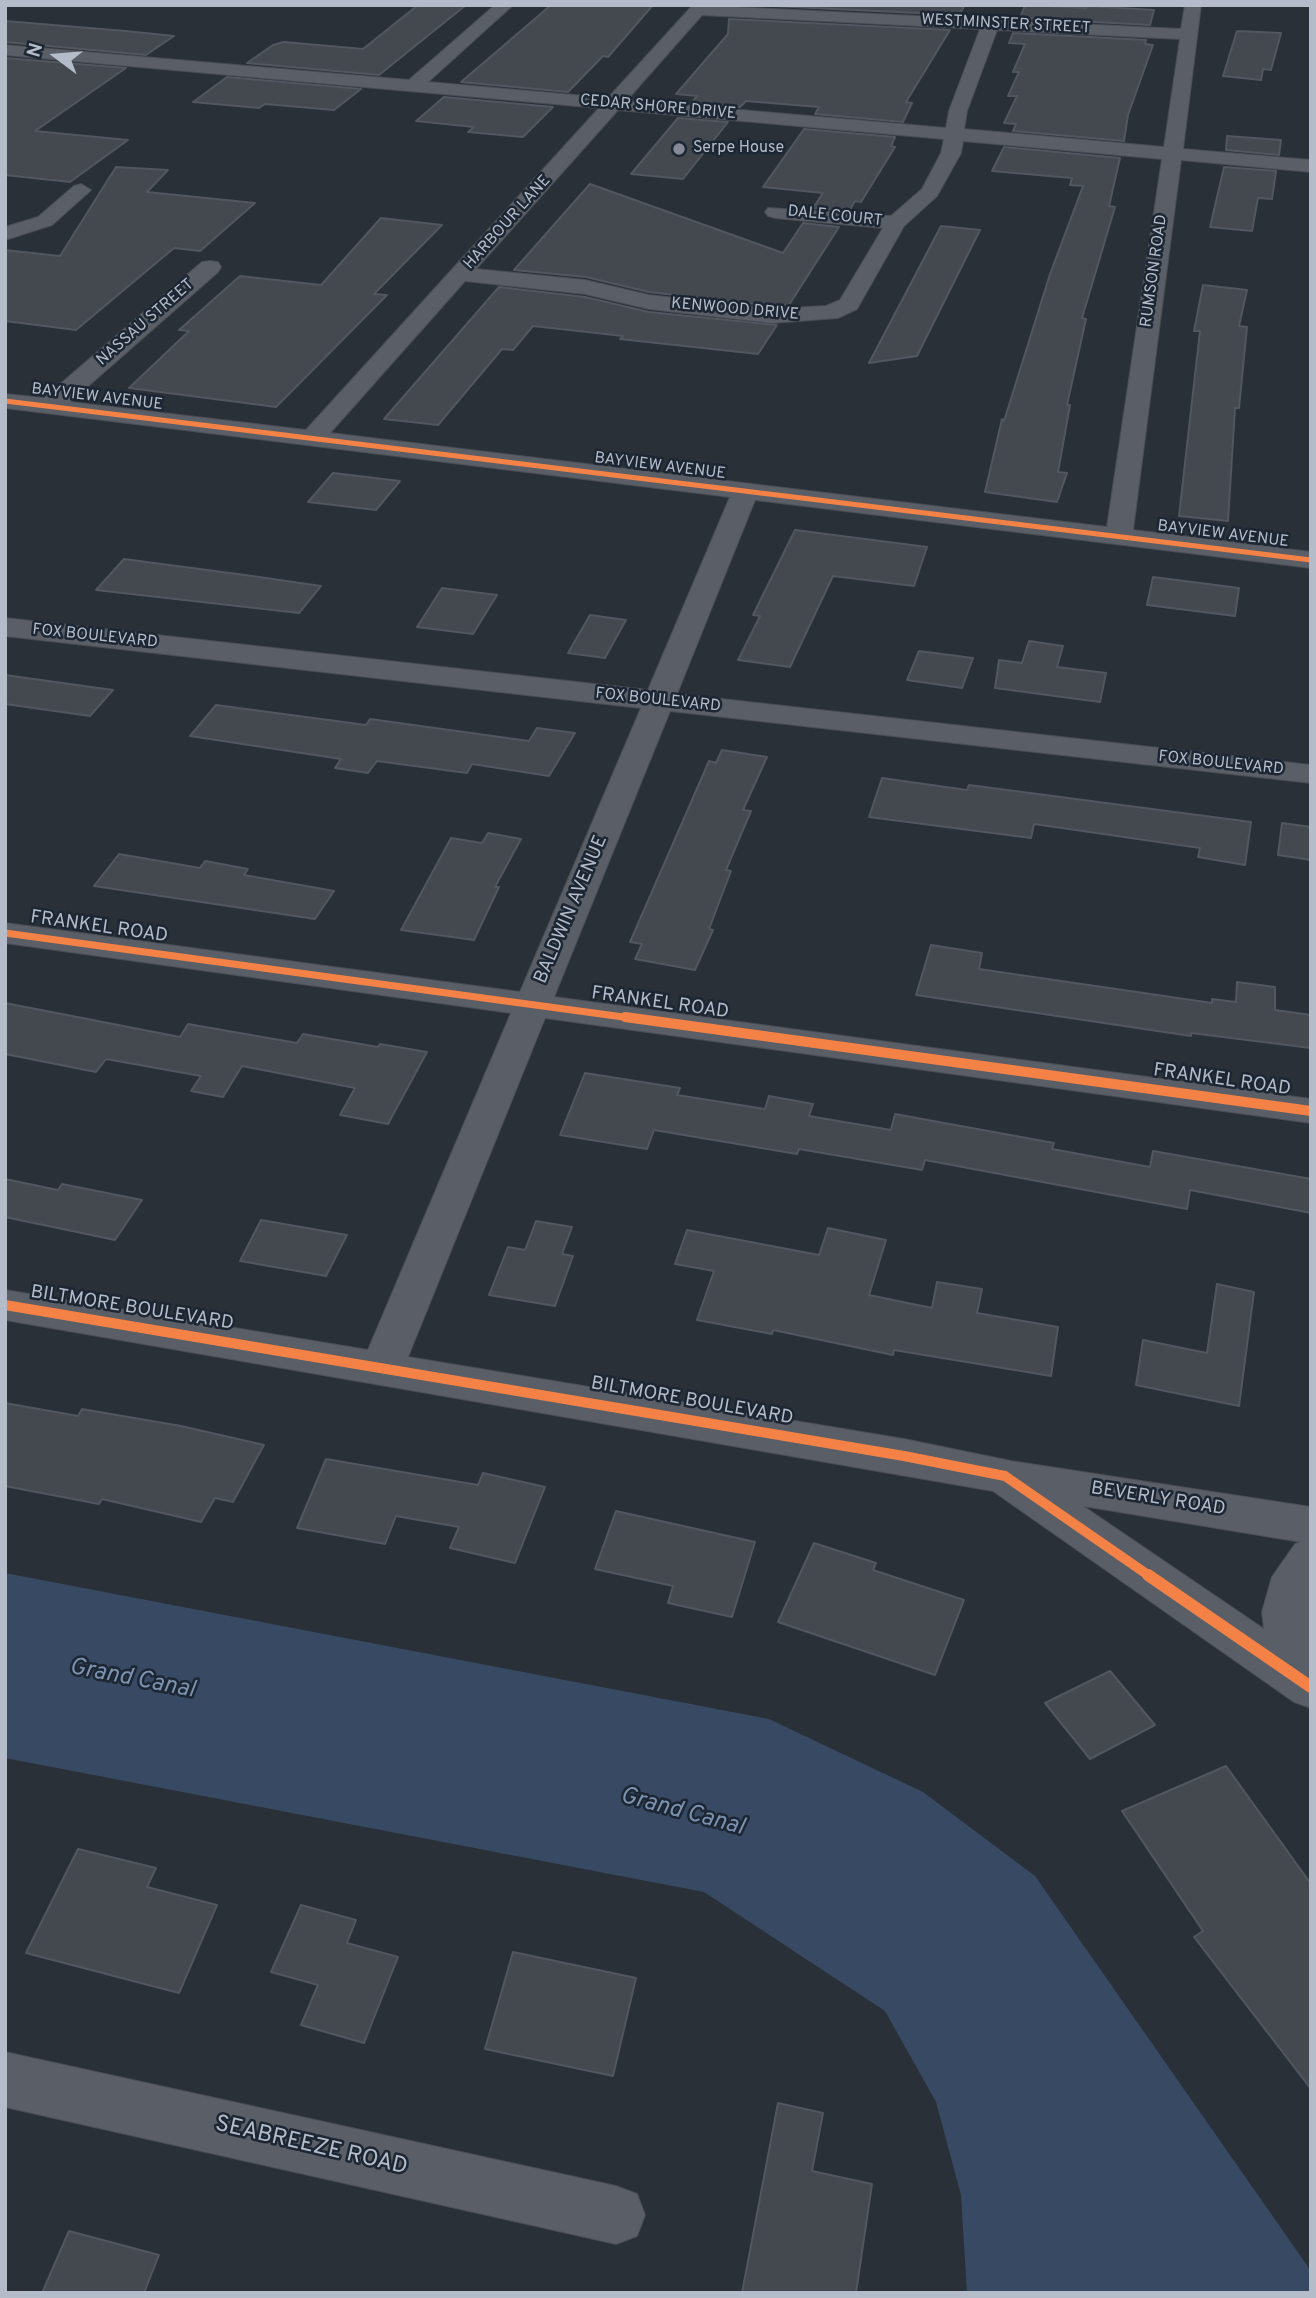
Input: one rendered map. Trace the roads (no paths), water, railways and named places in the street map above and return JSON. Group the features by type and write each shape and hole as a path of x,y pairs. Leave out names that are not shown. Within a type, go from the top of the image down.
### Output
{"street":[{"path":"413,86 505,5"},
{"name":"RUMSON ROAD","path":"1119,537 1193,5"},
{"name":"WESTMINSTER STREET","path":"701,8 1188,34"},
{"name":"HARBOUR LANE","path":"312,438 701,8"},
{"name":"KENWOOD DRIVE","path":"462,274 585,287 649,302 731,313 806,316 830,313 849,304 896,223 930,192 951,153 958,111 990,25"},
{"name":"CEDAR SHORE DRIVE","path":"5,50 1311,166"},
{"path":"5,234 45,220 81,190"},
{"name":"DALE COURT","path":"775,212 896,223"},
{"name":"NASSAU STREET","path":"50,406 210,267"},
{"name":"BAYVIEW AVENUE","path":"5,401 1311,560"},
{"name":"BALDWIN AVENUE","path":"382,1367 746,492"},
{"name":"FOX BOULEVARD","path":"5,627 1311,774"},
{"name":"FRANKEL ROAD","path":"5,933 1311,1111"},
{"name":"BILTMORE BOULEVARD","path":"5,1306 904,1455 1005,1476 1307,1684"},
{"name":"BEVERLY ROAD","path":"1005,1476 1311,1525"},
{"name":"BILTMORE BOULEVARD","path":"1307,1684 1289,1644 1286,1612 1295,1577 1311,1557"},
{"name":"SEABREEZE ROAD","path":"5,2079 616,2215"}],"water":[{"name":"Grand Canal","path":"5,1573 769,1719 923,1792 1035,1876 1311,2271 1311,2293 967,2293 961,2195 936,2102 885,2011 704,1892 5,1758"}],"place":[{"name":"Serpe House","path":"679,149"}]}
